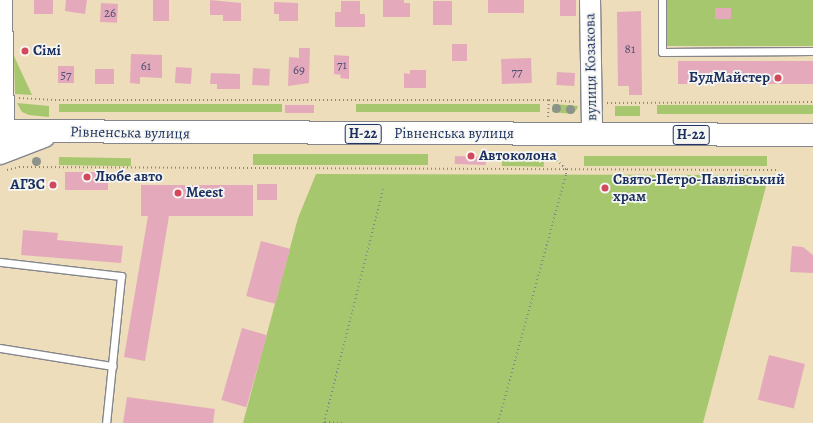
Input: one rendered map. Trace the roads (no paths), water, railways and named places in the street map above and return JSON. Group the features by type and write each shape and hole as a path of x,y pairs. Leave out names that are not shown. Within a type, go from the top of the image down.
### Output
{"main road":[{"name":"Рівненська вулиця","path":"1,130 54,132 813,135"},
{"path":"0,153 54,132"}],"street":[{"path":"1,130 4,97 2,0"},
{"name":"вулиця Козакова","path":"590,0 592,134"}],"lane":[{"path":"662,0 662,52 813,51"},
{"path":"0,262 121,276 106,423"},
{"path":"0,348 113,366"}],"place":[{"name":"Сімі","path":"25,51"},
{"name":"БудМайстер","path":"778,78"},
{"name":"Автоколона","path":"471,156"},
{"name":"Любе авто","path":"87,177"},
{"name":"АГЗС","path":"53,185"},
{"name":"Свято-Петро-Павлівський храм","path":"605,188"},
{"name":"Meest","path":"178,193"}]}
